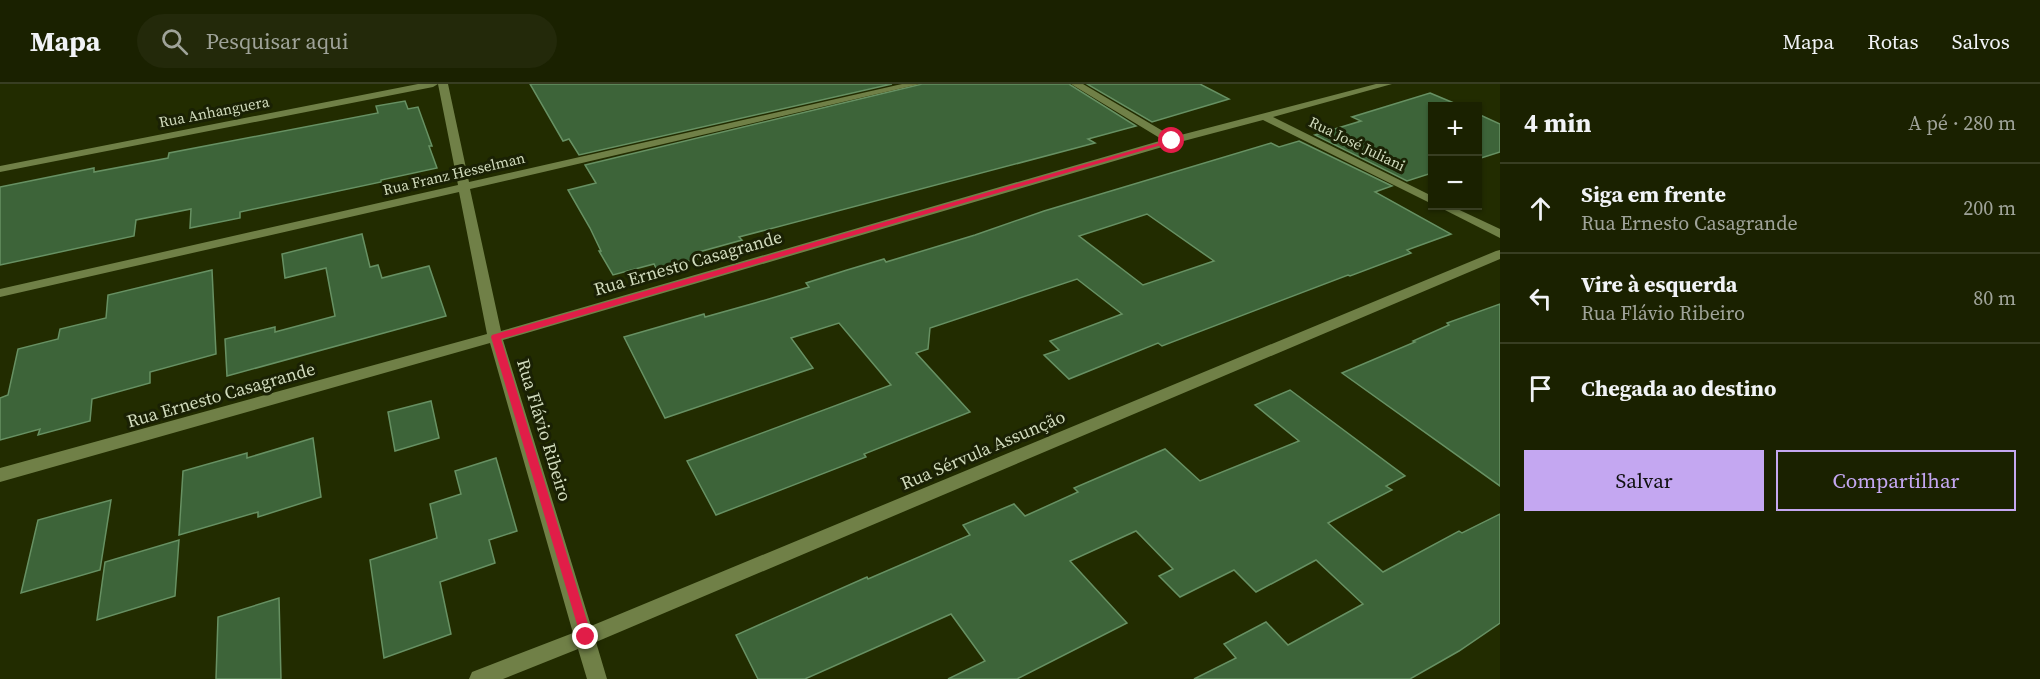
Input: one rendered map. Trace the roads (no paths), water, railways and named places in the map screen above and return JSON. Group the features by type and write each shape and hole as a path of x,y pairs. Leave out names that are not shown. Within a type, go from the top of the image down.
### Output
{"street":[{"name":"Rua Anhanguera","path":"0,169 433,84"},
{"name":"Rua Flávio Ribeiro","path":"443,84 495,337 597,679"},
{"name":"Rua Franz Hesselman","path":"0,293 915,84"},
{"path":"1076,84 1172,141"},
{"name":"Rua Ernesto Casagrande","path":"0,475 495,337 1172,141 1267,118 1387,84"},
{"name":"Rua José Juliani","path":"1267,118 1428,198"},
{"path":"1451,210 1500,234"},
{"name":"Rua Sérvula Assunção","path":"479,679 586,637 1500,254"}]}
